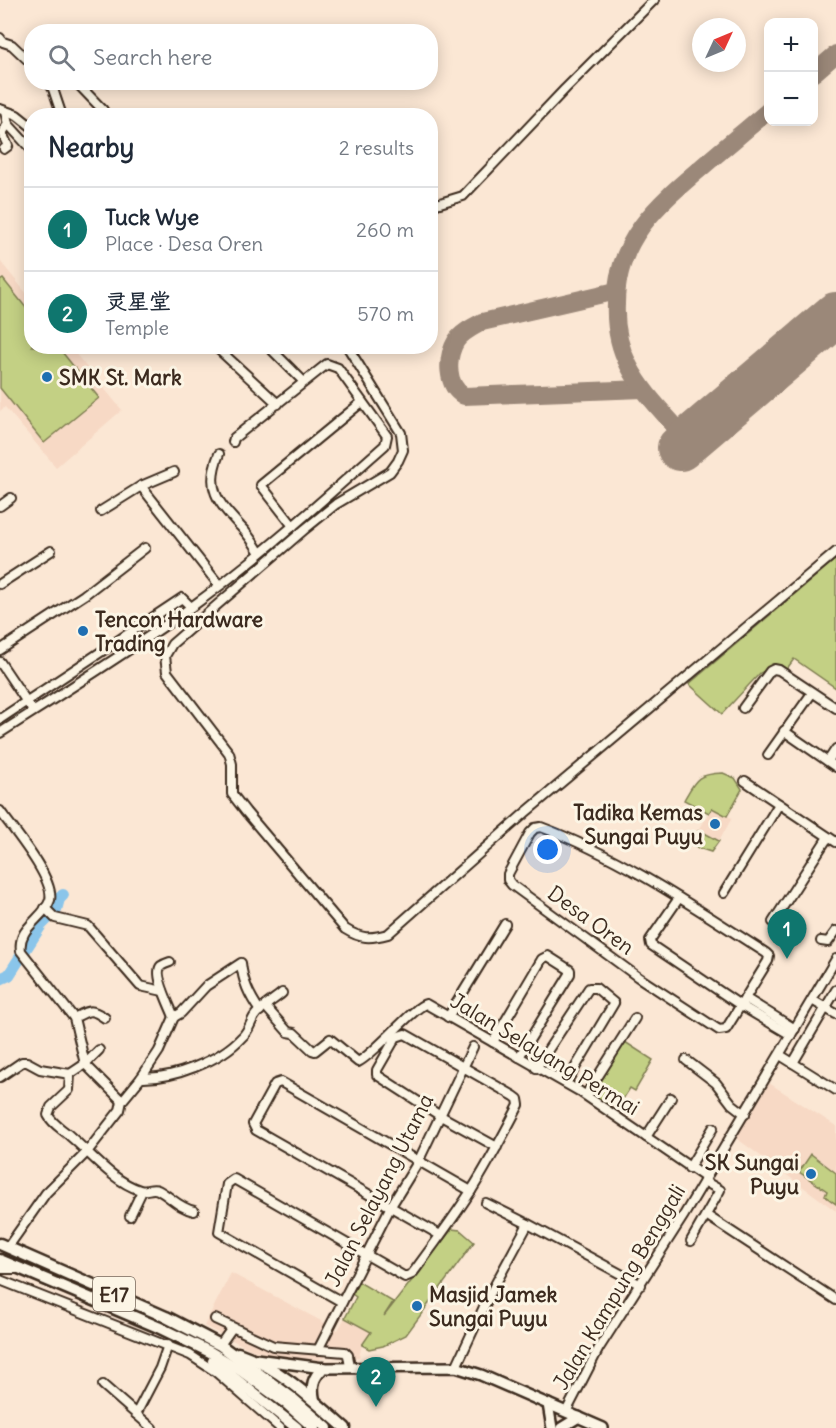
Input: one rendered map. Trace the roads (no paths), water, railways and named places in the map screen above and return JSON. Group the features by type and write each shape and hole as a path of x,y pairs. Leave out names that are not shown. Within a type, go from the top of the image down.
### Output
{"highway":[{"name":"E17","path":"4,1245 166,1317 223,1347 327,1428"},
{"name":"E17","path":"0,1260 158,1327 210,1352 290,1401 314,1428"},
{"path":"183,1340 231,1374 297,1428"},
{"path":"223,1347 256,1359 314,1400 345,1428"},
{"path":"314,1400 311,1388 314,1376 323,1368"}],"main road":[{"path":"256,1359 323,1368 456,1367 481,1375 603,1428"},
{"path":"548,1404 552,1428"},
{"path":"559,1428 566,1412"},
{"path":"559,1428 579,1417"}],"street":[{"path":"438,204 463,196 654,0"},
{"path":"0,38 24,56"},
{"path":"53,90 59,108"},
{"path":"84,90 101,108"},
{"path":"3,110 8,124 24,141"},
{"path":"3,110 17,115 24,121"},
{"path":"4,149 8,146 8,142 2,133 8,124"},
{"path":"224,354 278,404"},
{"path":"276,354 304,382"},
{"path":"352,354 401,433 403,450 398,461 390,472 336,504 305,529 172,644 165,656 166,672 229,753 232,764 232,794 345,929 357,937 371,939 388,934 525,813 836,552"},
{"path":"0,732 128,651 191,607 293,526 385,445 387,436 338,368 327,364 234,438 232,442"},
{"path":"293,526 261,485 362,402"},
{"path":"219,454 214,467 214,486 218,501 251,538 260,553"},
{"path":"101,511 141,486 174,472"},
{"path":"141,486 219,585"},
{"path":"0,506 11,498"},
{"path":"0,650 84,595 145,548"},
{"path":"0,584 51,551"},
{"path":"0,719 182,598 191,607"},
{"path":"0,662 33,711"},
{"path":"743,708 774,669 779,670 836,708"},
{"path":"768,755 812,693"},
{"path":"784,732 836,767"},
{"path":"828,761 836,749"},
{"path":"746,781 836,842"},
{"path":"724,893 780,804"},
{"path":"0,811 46,879 50,898 46,909 22,936 21,951 74,1018 85,1064 122,1101"},
{"name":"Desa Oren","path":"541,827 574,840 679,898 769,957 726,1029 719,1030 638,977 512,885 508,880 508,874 530,833 535,828 541,827"},
{"path":"773,922 828,837"},
{"name":"Desa Oren","path":"679,898 651,940 651,945 793,1032"},
{"path":"46,909 55,918 88,926 140,986 163,991"},
{"path":"448,1017 505,924"},
{"path":"821,941 828,942 836,930"},
{"path":"493,1042 542,959 548,956 568,968 570,974 519,1057"},
{"name":"Jalan Kampung Benggali","path":"566,1412 599,1348 641,1285 705,1180 836,959"},
{"path":"170,962 162,966 159,971 163,991 174,1017"},
{"path":"4,1245 46,1193 87,1152 120,1110 122,1101 141,1078 163,1043 174,1017 181,1013 206,986 241,963 243,981 248,993 262,1009"},
{"path":"536,1068 589,988 596,988 614,1004 566,1083"},
{"path":"793,1062 836,990"},
{"path":"141,1078 165,1077 206,1062 229,1049 244,1035 255,1016 282,993"},
{"path":"812,1000 836,1014"},
{"name":"Jalan Selayang Permai","path":"262,1009 312,1050 315,1051 330,1039 358,1062 423,1004 586,1095 705,1180"},
{"path":"74,1018 94,1010 105,1018"},
{"path":"586,1095 635,1018"},
{"path":"342,1302 222,1234 218,1229 227,1184 234,1179 405,1276 412,1274 471,1191 497,1147 519,1106 518,1099 514,1096 405,1034 396,1037 377,1070 377,1075 439,1115 497,1147"},
{"name":"Jalan Selayang Utama","path":"318,1350 391,1206 418,1162 473,1047"},
{"path":"0,1077 22,1062 27,1062 39,1069 70,1074 85,1064 99,1050"},
{"path":"780,1055 836,1090"},
{"path":"686,1060 716,1083 732,1104 745,1114"},
{"path":"70,1074 69,1090 51,1107 48,1115 51,1121 111,1174 142,1191 154,1189 186,1209 194,1211"},
{"path":"440,1235 256,1130 253,1124 275,1084 280,1082 471,1191"},
{"path":"646,1137 671,1098"},
{"path":"689,1168 713,1128"},
{"name":"Jalan Kampung Benggali","path":"691,1241 720,1190 705,1180"},
{"path":"130,1216 142,1191"},
{"path":"486,1203 641,1285"},
{"path":"706,1215 836,1300"},
{"path":"456,1367 490,1294 528,1224"},
{"path":"0,1269 21,1269"},
{"path":"0,1280 190,1354 216,1372 280,1428"},
{"path":"215,1319 273,1346 345,1352 348,1355 350,1367"},
{"path":"223,1347 232,1328"},
{"path":"136,1414 160,1368 168,1345"},
{"path":"103,1385 152,1428"}],"waterway":[{"path":"0,979 9,975 41,925 56,910 59,899 63,895"}],"place":[{"name":"SMK St. Mark","path":"47,377"},
{"name":"Tencon Hardware Trading","path":"83,631"},
{"name":"Tadika Kemas Sungai Puyu","path":"715,824"},
{"name":"Tuck Wye","path":"787,959"},
{"name":"SK Sungai Puyu","path":"811,1174"},
{"name":"Masjid Jamek Sungai Puyu","path":"417,1306"},
{"name":"灵星堂","path":"376,1407"}]}
